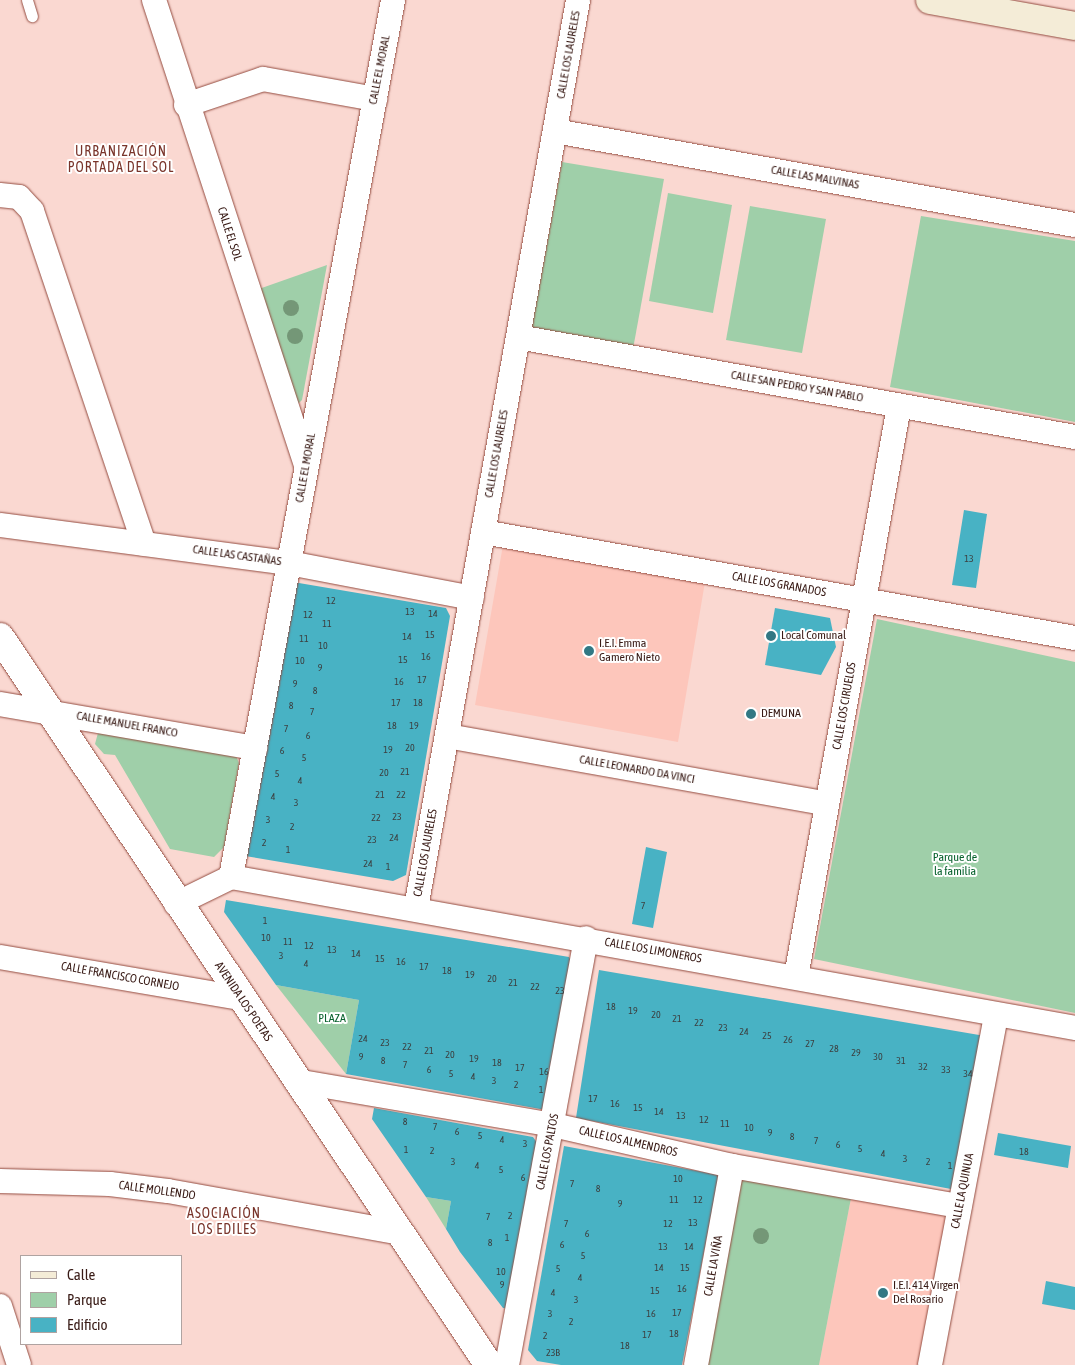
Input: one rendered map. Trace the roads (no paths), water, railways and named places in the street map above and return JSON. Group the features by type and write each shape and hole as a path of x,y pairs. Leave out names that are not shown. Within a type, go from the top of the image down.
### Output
{"main road":[{"path":"930,0 1075,26"}],"street":[{"name":"CALLE EL SOL","path":"154,0 186,105 306,468"},
{"name":"CALLE EL MORAL","path":"231,877 393,0"},
{"name":"CALLE LOS LAURELES","path":"416,908 578,0"},
{"path":"186,105 262,80 375,99"},
{"name":"CALLE LAS MALVINAS","path":"555,131 1075,225"},
{"path":"0,195 20,198 32,212 144,544"},
{"name":"CALLE SAN PEDRO Y SAN PABLO","path":"518,337 1075,437"},
{"name":"CALLE LOS CIRUELOS","path":"796,977 899,406"},
{"name":"CALLE LAS CASTAÑAS","path":"0,524 289,563 472,598"},
{"name":"CALLE LOS GRANADOS","path":"484,532 1075,638"},
{"name":"AVENIDA LOS POETAS","path":"0,637 46,710 176,904 402,1233 489,1365"},
{"name":"CALLE MANUEL FRANCO","path":"0,704 46,710 255,748"},
{"name":"CALLE LEONARDO DA VINCI","path":"447,736 827,804"},
{"path":"176,904 231,877"},
{"name":"CALLE LOS LIMONEROS","path":"231,877 586,938 996,1016 1075,1028"},
{"name":"CALLE LOS PALTOS","path":"508,1365 586,938"},
{"name":"CALLE FRANCISCO CORNEJO","path":"0,957 240,998"},
{"name":"CALLE LA QUINUA","path":"930,1365 996,1016"},
{"name":"CALLE LOS ALMENDROS","path":"296,1081 553,1125 732,1166 960,1206"},
{"name":"CALLE LA VIÑA","path":"696,1365 732,1166"},
{"name":"CALLE MOLLENDO","path":"0,1181 110,1184 168,1191 402,1233"},
{"path":"0,1306 19,1365"}],"lane":[{"path":"27,0 32,16"}],"place":[{"name":"Local Comunal","path":"771,636"},
{"name":"I.E.I. Emma Gamero Nieto","path":"589,651"},
{"name":"DEMUNA","path":"751,714"},
{"name":"I.E.I. 414 Virgen Del Rosario","path":"883,1293"}],"district":[{"name":"URBANIZACIÓN PORTADA DEL SOL","path":"121,160"},
{"name":"ASOCIACIÓN LOS EDILES","path":"224,1222"}],"park label":[{"name":"Parque de la familia","path":"955,865"},
{"name":"PLAZA","path":"332,1019"}]}
